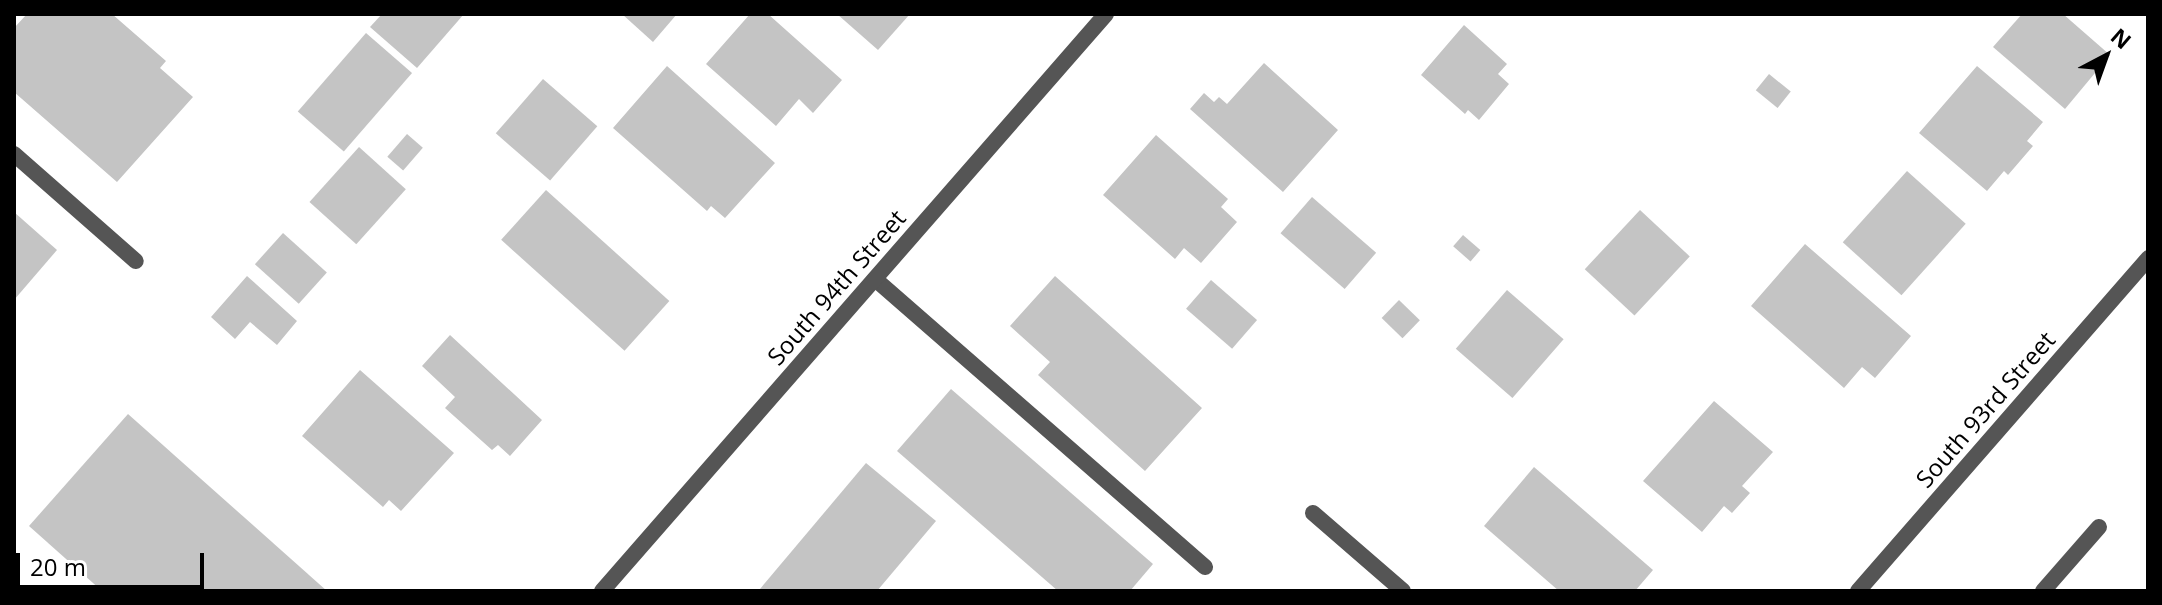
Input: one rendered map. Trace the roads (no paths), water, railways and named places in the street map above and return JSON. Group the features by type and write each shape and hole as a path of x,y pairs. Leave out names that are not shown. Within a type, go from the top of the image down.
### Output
{"street":[{"name":"South 94th Street","path":"602,591 1106,14"},
{"path":"14,154 136,261"},
{"name":"South 93rd Street","path":"1858,591 2148,258"},
{"path":"875,279 1205,567"},
{"path":"1313,513 1403,591"},
{"path":"2043,591 2099,527"}]}
